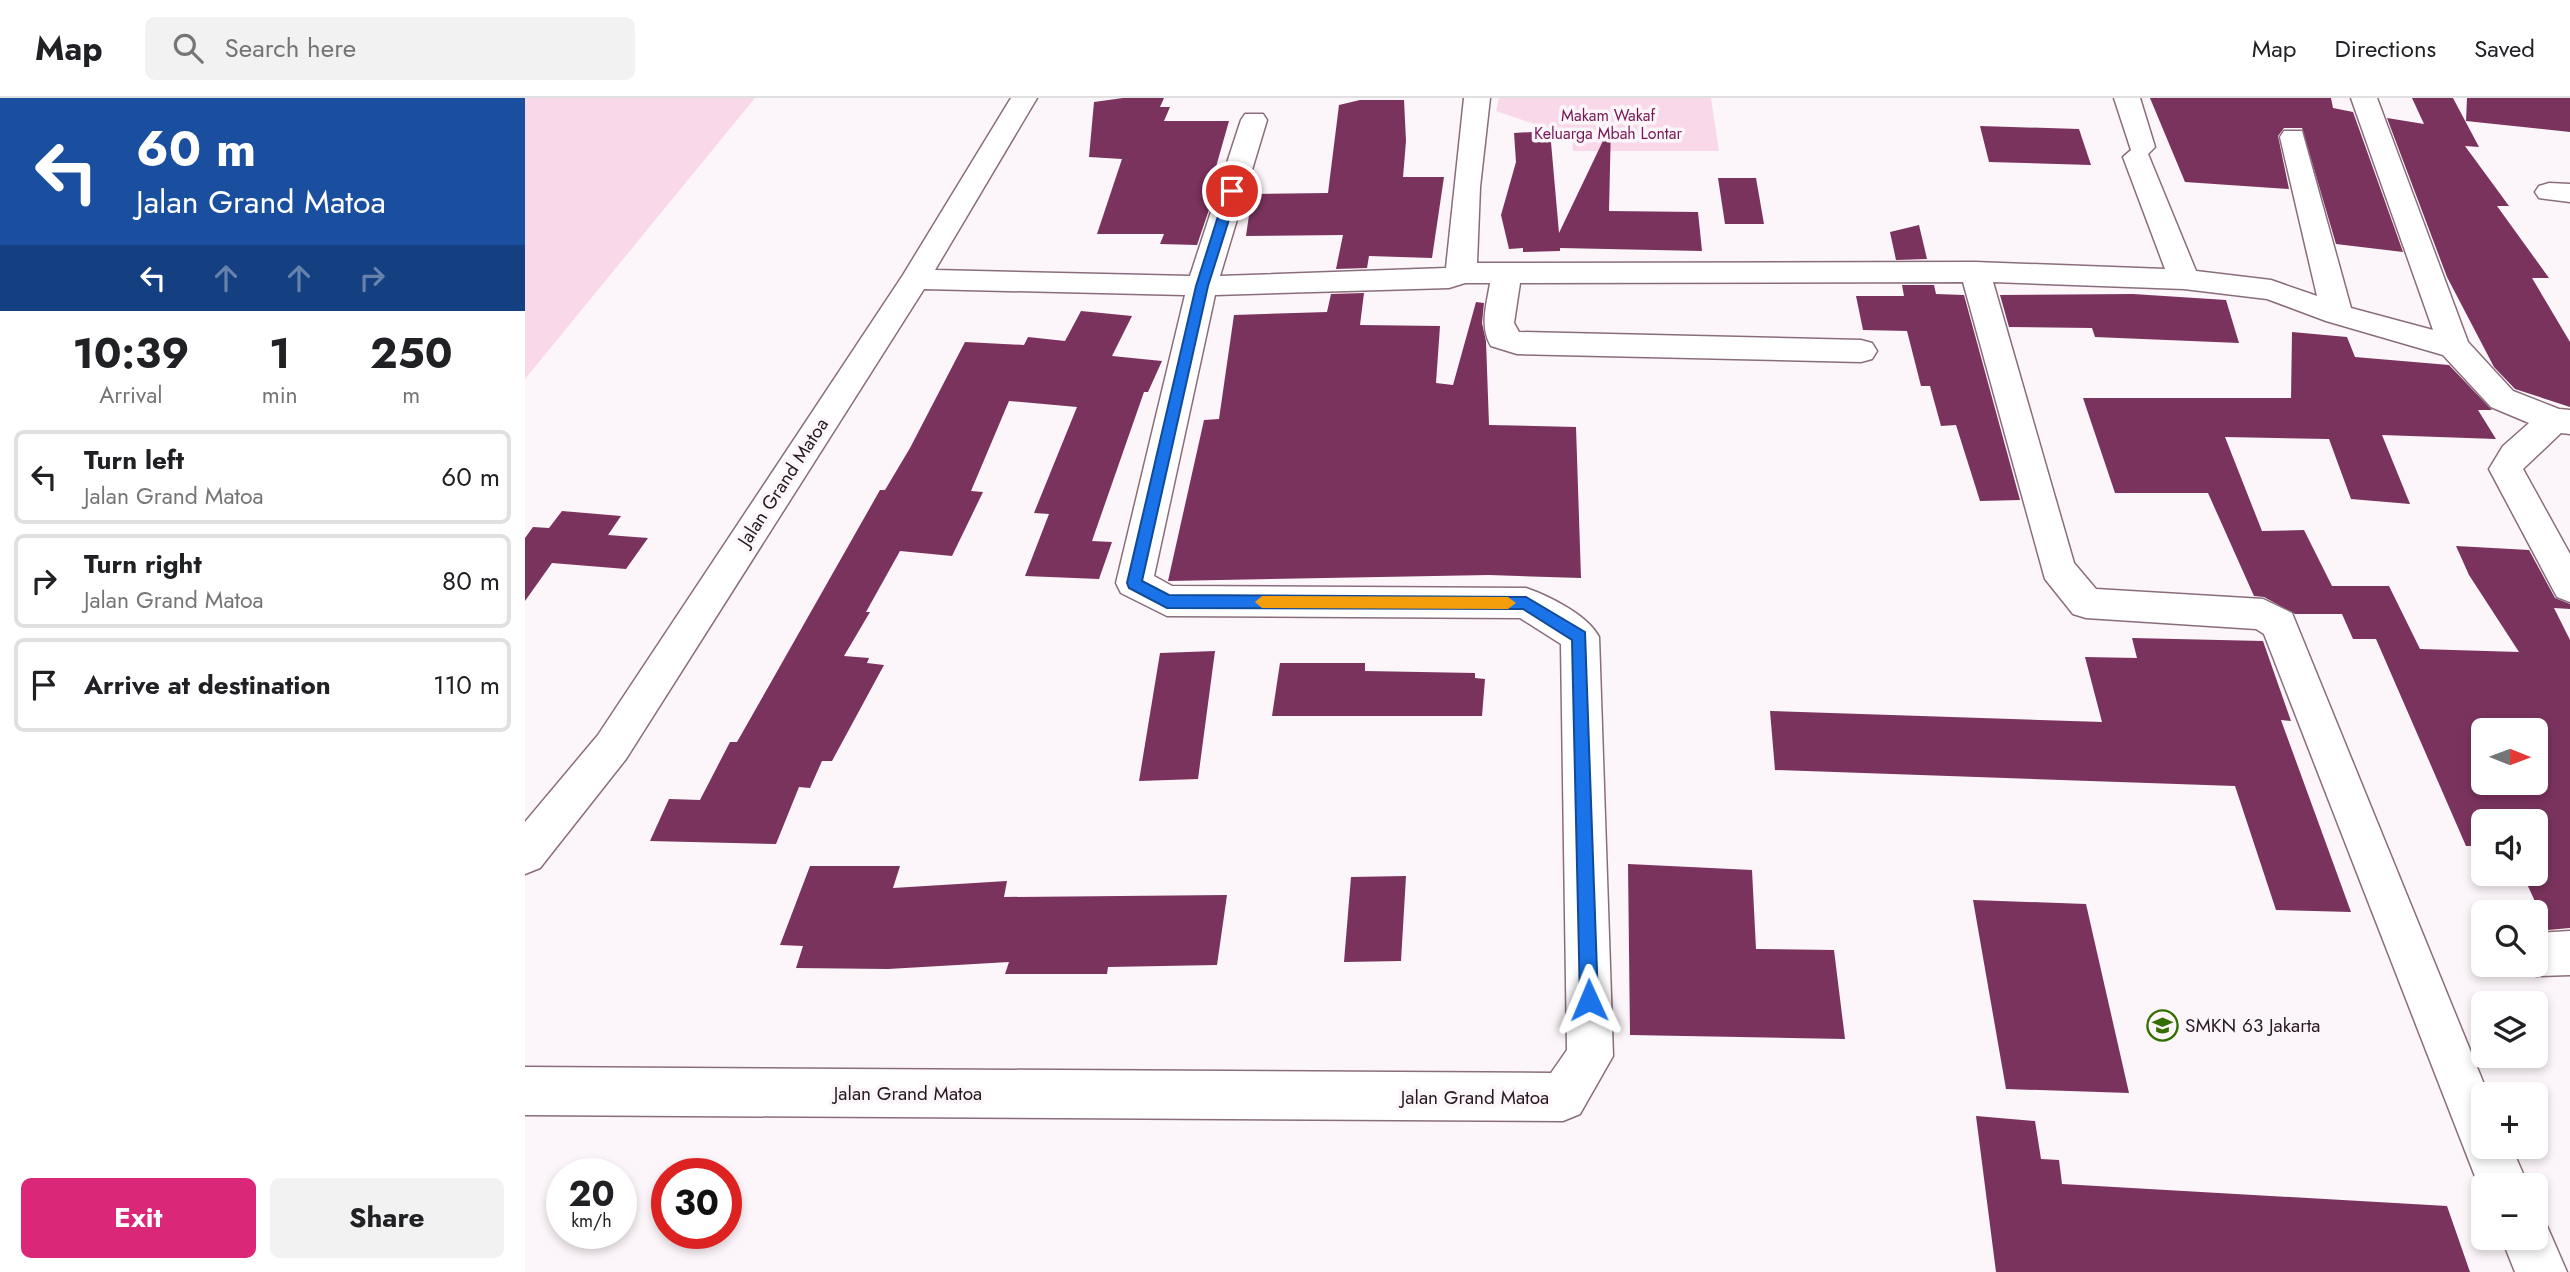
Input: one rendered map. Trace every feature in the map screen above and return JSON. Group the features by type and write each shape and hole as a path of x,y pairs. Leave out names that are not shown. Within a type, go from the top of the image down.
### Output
{"street":[{"name":"Jalan Grand Matoa","path":"525,854 612,747 915,279 1024,98"},
{"path":"1462,273 1466,187 1477,98"},
{"path":"2127,98 2140,152 2184,279"},
{"path":"2364,98 2454,346 2502,399 2562,421"},
{"name":"Jalan Grand Matoa","path":"525,1091 1563,1097 1590,1056 1580,637 1526,603 1167,601 1134,583 1202,286 1254,120"},
{"path":"2293,137 2337,314"},
{"path":"915,279 1202,286 1449,278 1462,273 1506,272 1975,272 2184,279 2271,290 2337,314 2454,346"},
{"path":"1506,272 1499,323 1502,338 1517,343 1861,351"},
{"path":"1975,272 2057,569 2086,603 2263,614 2279,624 2471,1110"},
{"path":"2562,421 2526,445 2509,462 2506,469 2570,587"},
{"path":"2548,954 2570,953"},
{"path":"2532,1250 2542,1272"}],"green space":[{"path":"525,98 755,98 525,379"},
{"name":"Makam Wakaf Keluarga Mbah Lontar","path":"1499,98 1711,98 1719,151 1573,151 1572,137 1496,111"}],"building":[{"path":"1123,98 1164,98 1160,107 1170,107 1164,121 1229,121 1208,195 1214,195 1197,245 1160,244 1164,234 1097,234 1122,159 1089,157 1094,102"},
{"path":"2150,98 2331,98 2333,108 2353,112 2403,252 2336,244 2302,128 2284,128 2278,136 2289,189 2185,182"},
{"path":"2412,98 2453,98 2479,147 2465,146 2509,206 2497,206 2549,278 2532,278 2570,342 2570,407 2515,389 2494,367 2447,277 2387,118 2424,124"},
{"path":"2467,98 2570,98 2570,132 2466,121"},
{"path":"1360,100 1404,100 1406,141 1403,177 1444,177 1432,258 1369,256 1367,268 1336,269 1343,235 1246,236 1252,194 1328,193 1339,105"},
{"path":"1611,124 1609,211 1698,212 1702,251 1560,248 1560,251 1523,252 1523,248 1509,249 1501,215 1516,162 1514,133 1550,131 1559,233"},
{"path":"1980,126 2079,129 2091,165 1989,162"},
{"path":"1718,178 1756,178 1764,224 1725,224"},
{"path":"1919,225 1927,259 1896,260 1890,232"},
{"path":"1902,285 1934,285 1936,294 1964,295 2020,500 1980,501 1956,425 1941,426 1930,386 1921,386 1907,331 1863,330 1856,296 1904,296"},
{"path":"1364,293 1360,325 1440,326 1436,383 1453,385 1476,302 1484,303 1482,323 1486,341 1489,425 1576,427 1581,578 1489,575 1168,581 1204,420 1219,419 1234,315 1327,312 1331,294"},
{"path":"2133,294 2226,300 2239,343 2095,337 2092,328 2009,327 2000,295"},
{"path":"1081,311 1132,316 1112,356 1162,361 1148,392 1144,392 1092,541 1112,542 1099,579 1025,576 1049,514 1034,513 1077,407 1009,401 971,491 983,492 952,556 900,551 866,612 870,612 844,656 869,658 867,663 884,665 832,761 822,761 810,788 799,787 776,844 650,841 669,799 700,800 730,742 737,742 880,490 885,490 910,448 965,342 1024,345 1028,337 1065,341"},
{"path":"2292,332 2347,337 2355,357 2449,365 2492,410 2478,410 2496,439 2382,435 2410,504 2351,499 2329,439 2225,437 2262,531 2304,530 2332,586 2389,586 2420,649 2519,652 2469,575 2456,546 2529,550 2555,598 2570,604 2570,609 2554,608 2570,640 2570,928 2548,930 2548,900 2534,900 2528,886 2548,886 2548,809 2471,809 2471,846 2466,846 2376,639 2353,639 2342,614 2295,614 2264,597 2254,596 2208,493 2115,493 2083,398 2291,398"},
{"path":"562,511 621,516 608,535 648,538 626,569 552,563 525,601 525,538 533,527 549,528"},
{"path":"2132,638 2263,641 2291,721 2281,720 2351,912 2276,910 2235,786 1775,770 1770,711 2102,722 2085,657 2137,658"},
{"path":"1215,651 1198,779 1139,781 1160,653"},
{"path":"1280,663 1365,663 1365,671 1475,673 1475,678 1485,679 1482,716 1272,716"},
{"path":"1628,864 1752,870 1756,949 1834,950 1845,1039 1630,1035"},
{"path":"810,866 900,866 893,888 1007,881 1004,897 1227,895 1217,965 1108,967 1107,974 1005,974 1009,962 888,969 796,968 803,946 780,945"},
{"path":"1406,876 1401,961 1344,962 1351,877"},
{"path":"1973,900 2086,904 2129,1093 2006,1089"},
{"path":"1976,1116 2035,1121 2041,1159 2059,1160 2062,1184 2447,1206 2470,1272 1996,1272"}],"slow traffic":[{"path":"1262,602 1508,603"}],"place":[{"name":"SMKN 63 Jakarta","path":"2162,1025"}],"route":[{"path":"1232,191 1202,286 1134,583 1167,601 1526,603 1580,637 1589,1000"}]}
